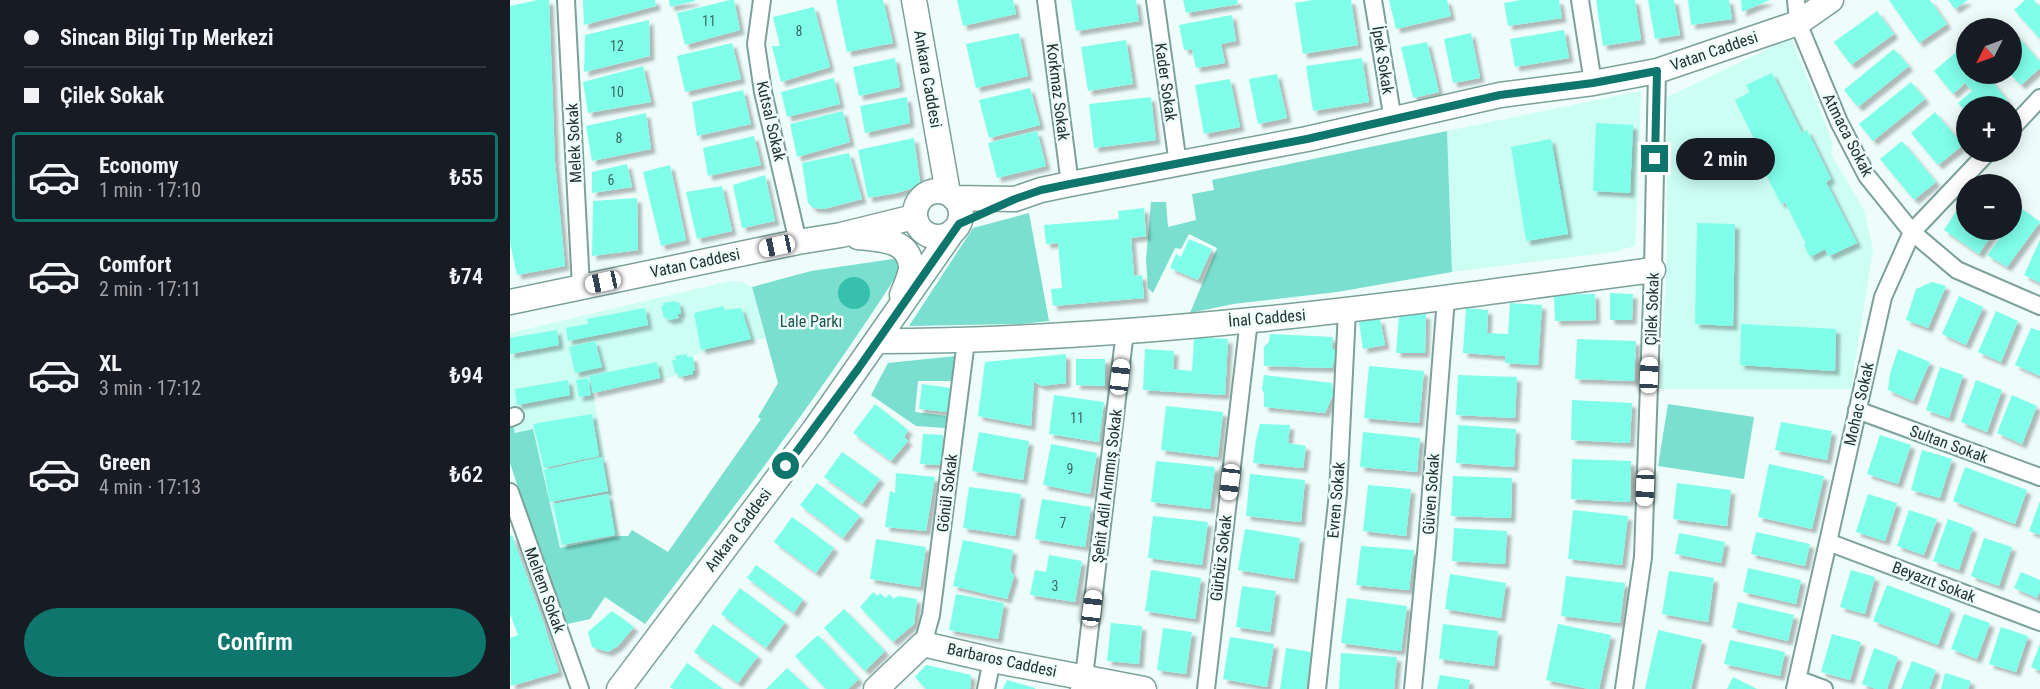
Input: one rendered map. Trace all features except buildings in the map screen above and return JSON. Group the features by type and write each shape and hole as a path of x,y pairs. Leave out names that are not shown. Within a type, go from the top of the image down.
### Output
{"main road":[{"name":"Ankara Caddesi","path":"914,0 951,195"},
{"name":"Vatan Caddesi","path":"951,195 1015,199 1041,190 1393,120 1500,95 1593,83 1657,71 1797,11 1831,0"},
{"path":"956,227 960,210 951,195 934,191 927,193 917,203 914,217 921,230 933,237 940,237 1015,199"},
{"name":"Vatan Caddesi","path":"510,302 841,235 914,217"},
{"name":"Ankara Caddesi","path":"619,689 814,430 956,227"},
{"path":"841,235 887,240 899,245 908,254 911,268 896,314"},
{"name":"İnal Caddesi","path":"878,341 966,341 1249,320 1347,311 1653,270"},
{"path":"600,689 655,615 690,593"},
{"path":"638,689 679,633 690,593"},
{"name":"Barbaros Caddesi","path":"876,689 923,644 1082,683 1144,689"}],"street":[{"name":"Melek Sokak","path":"566,0 581,287"},
{"name":"Kutsal Sokak","path":"762,0 756,44 763,92 798,242"},
{"name":"Korkmaz Sokak","path":"1046,0 1070,184"},
{"name":"Kader Sokak","path":"1155,0 1178,164"},
{"name":"İpek Sokak","path":"1373,0 1393,120"},
{"path":"1580,0 1593,83"},
{"name":"Atmaca Sokak","path":"1797,11 1839,122 1867,176 1912,232 1957,270 2040,306"},
{"name":"Çilek Sokak","path":"1624,689 1643,557 1657,71"},
{"path":"2022,118 2040,99"},
{"name":"Mohac Sokak","path":"1796,684 1883,297 1912,232 1978,162"},
{"name":"Güven Sokak","path":"1413,689 1428,543 1446,298"},
{"name":"Evren Sokak","path":"1317,689 1338,494 1347,311"},
{"name":"Gürbüz Sokak","path":"1206,689 1249,320"},
{"name":"Şehit Adil Arınmış Sokak","path":"1082,683 1125,331"},
{"name":"Gönül Sokak","path":"923,644 931,615 966,341"},
{"name":"Sultan Sokak","path":"1857,410 2040,477"},
{"name":"Meltem Sokak","path":"510,492 580,689"},
{"name":"Beyazıt Sokak","path":"1828,542 2040,622"},
{"path":"986,689 992,660"},
{"path":"1796,684 1824,689"}],"shaded area":[{"path":"1791,38 1833,143 1831,154 1864,210 1873,249 1851,389 1660,389 1667,255 1667,97"},
{"path":"1641,91 1635,246 1613,252 1452,272 1447,131"},
{"path":"854,277 865,282 870,293 865,304 854,309 843,304 838,293 843,282"},
{"path":"730,281 742,282 752,287 765,338 693,355 696,375 678,379 677,376 593,393 619,536 560,548 533,430 515,433 510,414 510,333"}],"green space":[{"path":"1447,131 1452,272 1337,292 1233,304 1190,313 1217,248 1189,234 1181,249 1175,248 1153,293 1148,288 1146,260 1151,202 1166,202 1168,227 1196,220 1192,194 1214,190 1212,180"},
{"path":"1029,213 1049,321 1021,324 909,326 973,228"},
{"name":"Lale Parkı","path":"893,259 899,261 900,270 840,361 645,624 605,597 590,619 563,625 510,463 510,414 515,433 533,429 560,548 628,536 632,530 668,552 761,419 758,417 778,383 752,287 811,271"},
{"path":"956,356 954,381 918,381 915,412 947,416 945,428 916,426 871,395 888,363"},
{"path":"1668,404 1754,417 1744,479 1658,466"}],"route":[{"path":"786,466 858,369 959,224 1015,199 1041,190 1307,139 1500,95 1593,83 1657,71 1655,159"}]}
